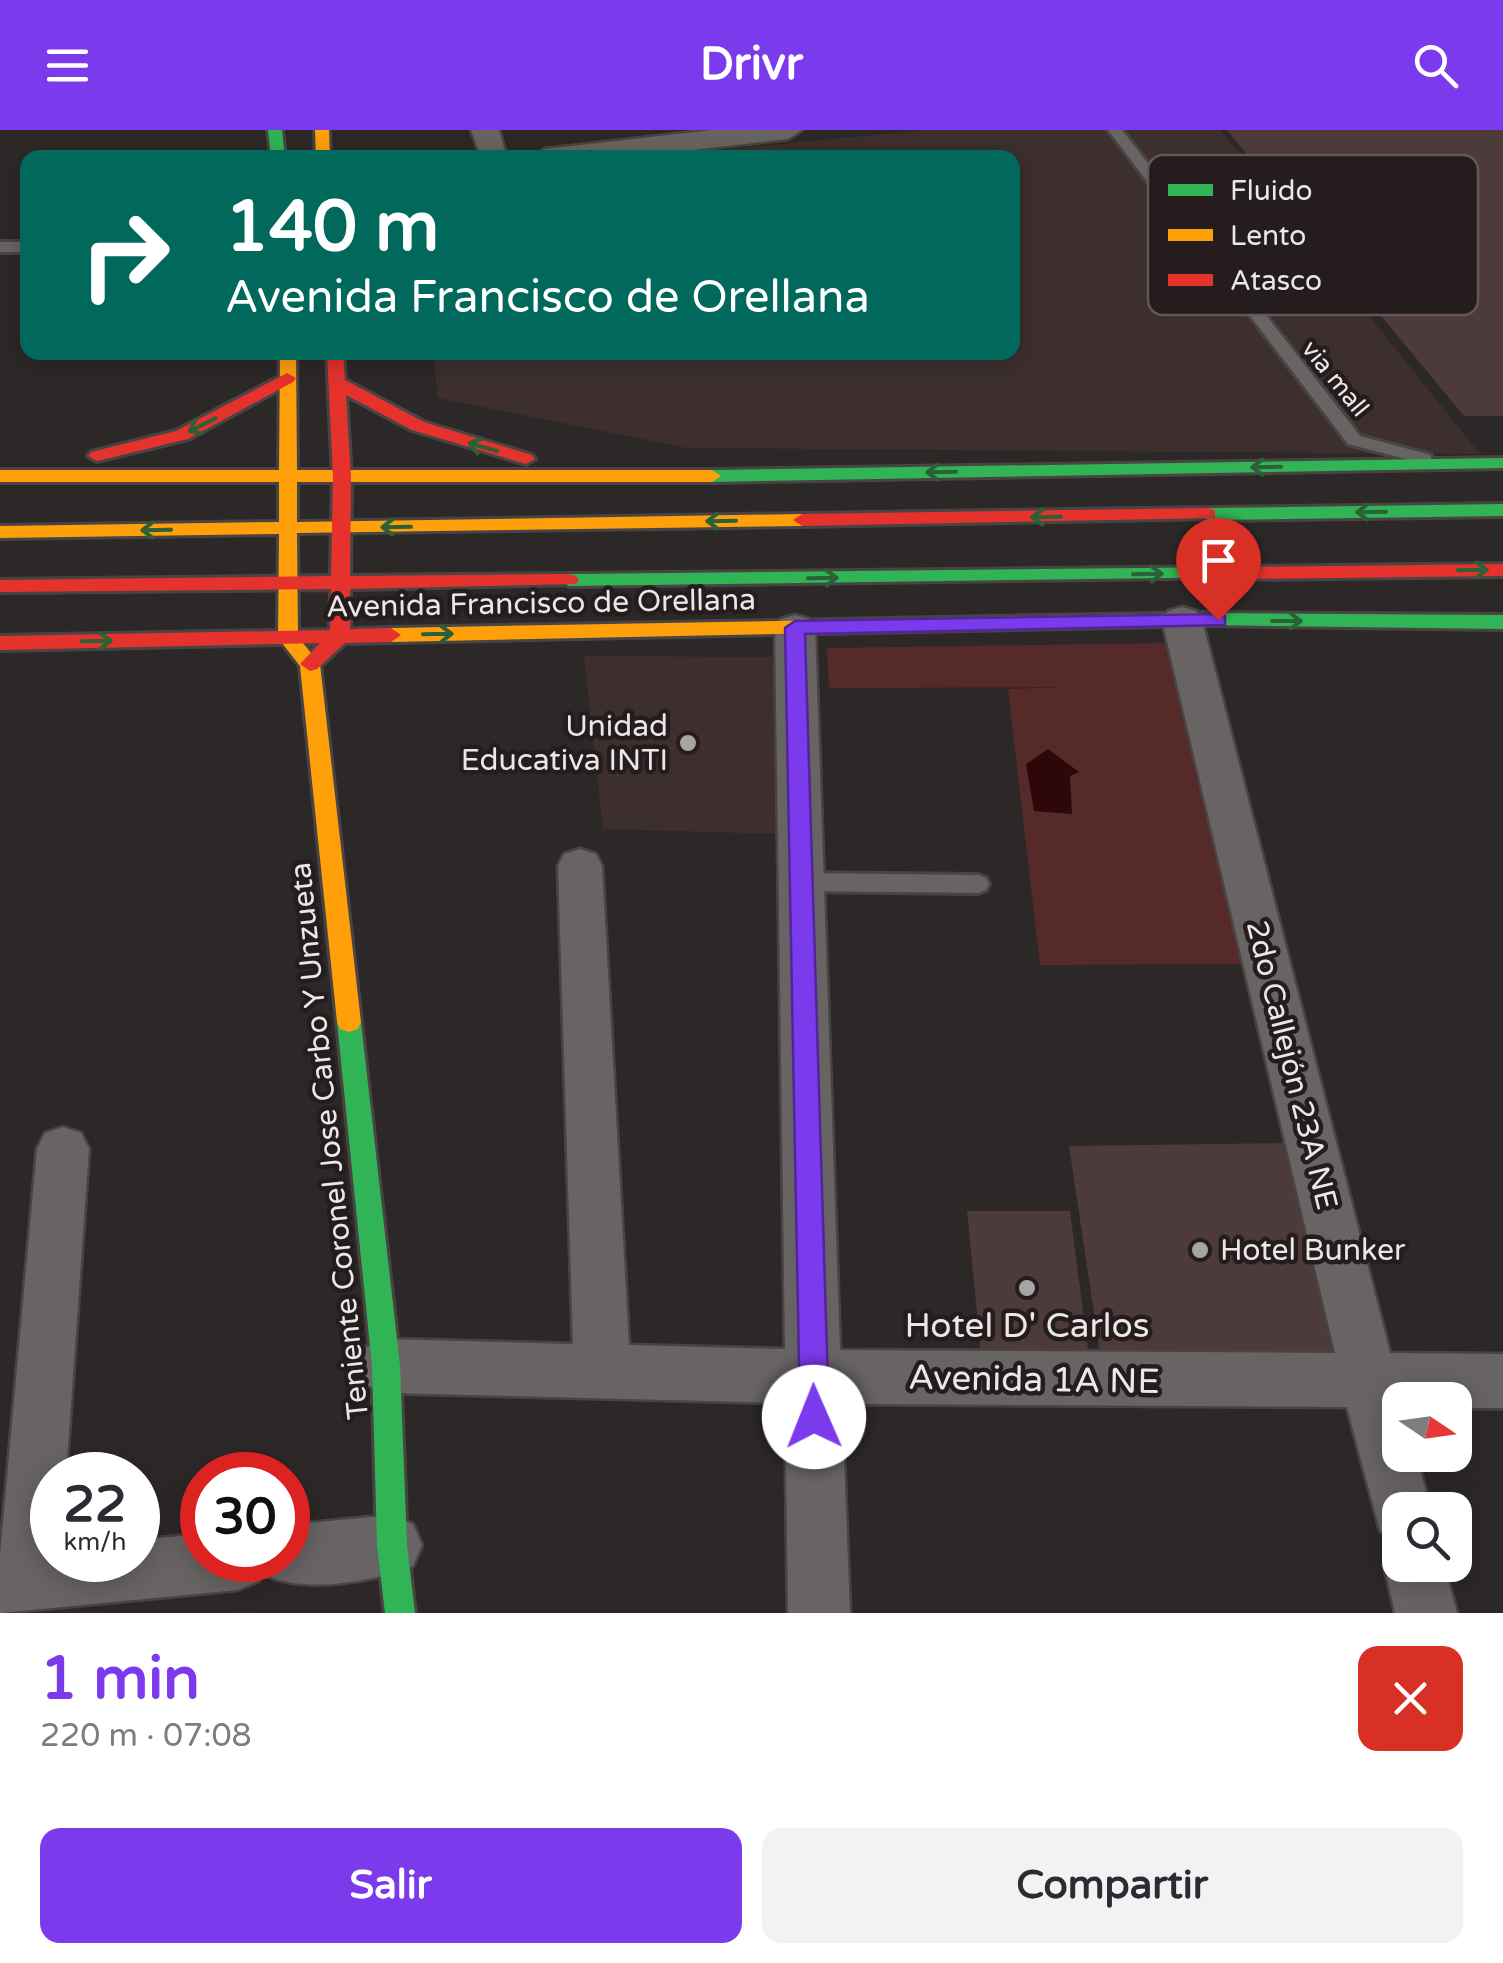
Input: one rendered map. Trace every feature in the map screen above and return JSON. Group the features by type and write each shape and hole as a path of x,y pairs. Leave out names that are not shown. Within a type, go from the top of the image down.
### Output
{"main road":[{"path":"288,360 288,638 310,664 340,636 342,477 336,360"},
{"path":"3,476 182,436 287,378"},
{"path":"337,383 391,415 445,436 612,478"},
{"path":"3,476 612,478 1503,462"},
{"path":"0,532 1503,510"},
{"name":"Avenida Francisco de Orellana","path":"0,586 1503,570"},
{"name":"Avenida Francisco de Orellana","path":"0,643 1182,620 1503,622"},
{"name":"Teniente Coronel Jose Carbo Y Unzueta","path":"310,664 386,1366 392,1545 400,1613"}],"street":[{"path":"614,150 788,130"},
{"name":"2do Callejón 23A NE","path":"1182,620 1397,1492"},
{"path":"795,628 819,1613"},
{"path":"580,866 602,1370"},
{"path":"62,1149 14,1583 180,1566"},
{"name":"Avenida 1A NE","path":"386,1366 814,1378 1503,1381"},
{"path":"310,1553 392,1545"},
{"path":"1418,1582 1426,1613"}],"lane":[{"name":"via mall","path":"1115,130 1148,173"},
{"name":"via mall","path":"1258,315 1354,440 1442,464"},
{"path":"801,882 978,884"}],"shaded area":[{"path":"923,130 1220,130 1240,155 1148,155 1148,315 1368,315 1480,454 687,448 438,398 434,360 1020,360 1020,150 721,150"},
{"path":"1167,643 1244,964 1040,965 1008,689 1073,687 829,688 827,648"},
{"name":"Unidad Educativa INTI","path":"584,656 785,657 780,834 603,829"},
{"path":"1048,749 1079,772 1070,776 1072,814 1034,811 1026,764"}],"building":[{"path":"1227,130 1503,130 1503,416 1464,416 1380,315 1478,315 1478,155 1248,155"},
{"name":"Hotel Bunker","path":"1290,1143 1341,1353 1100,1353 1069,1146"},
{"name":"Hotel D' Carlos","path":"967,1211 1070,1211 1090,1366 982,1364"}],"traffic: fast":[{"path":"275,130 277,150"},
{"path":"712,476 1503,463"},
{"path":"1208,514 1503,510"},
{"path":"569,580 1237,573"},
{"path":"1208,620 1503,622"},
{"path":"349,1022 386,1366 392,1545 400,1613"}],"traffic: slow":[{"path":"322,130 323,150"},
{"path":"288,360 288,638 310,664 349,1022"},
{"path":"0,476 712,476"},
{"path":"0,532 802,520"},
{"path":"391,635 1208,620"}],"traffic: jam":[{"path":"310,664 340,636 342,477 335,360"},
{"path":"97,456 182,435 287,378"},
{"path":"337,383 418,426 526,459"},
{"path":"802,520 1208,514"},
{"path":"1237,573 1503,570"},
{"path":"0,586 569,580"},
{"path":"0,643 391,635"}],"place":[{"name":"Unidad Educativa INTI","path":"688,743"},
{"name":"Hotel Bunker","path":"1200,1250"},
{"name":"Hotel D' Carlos","path":"1027,1288"}],"route":[{"path":"814,1417 795,628 1218,620"}]}
